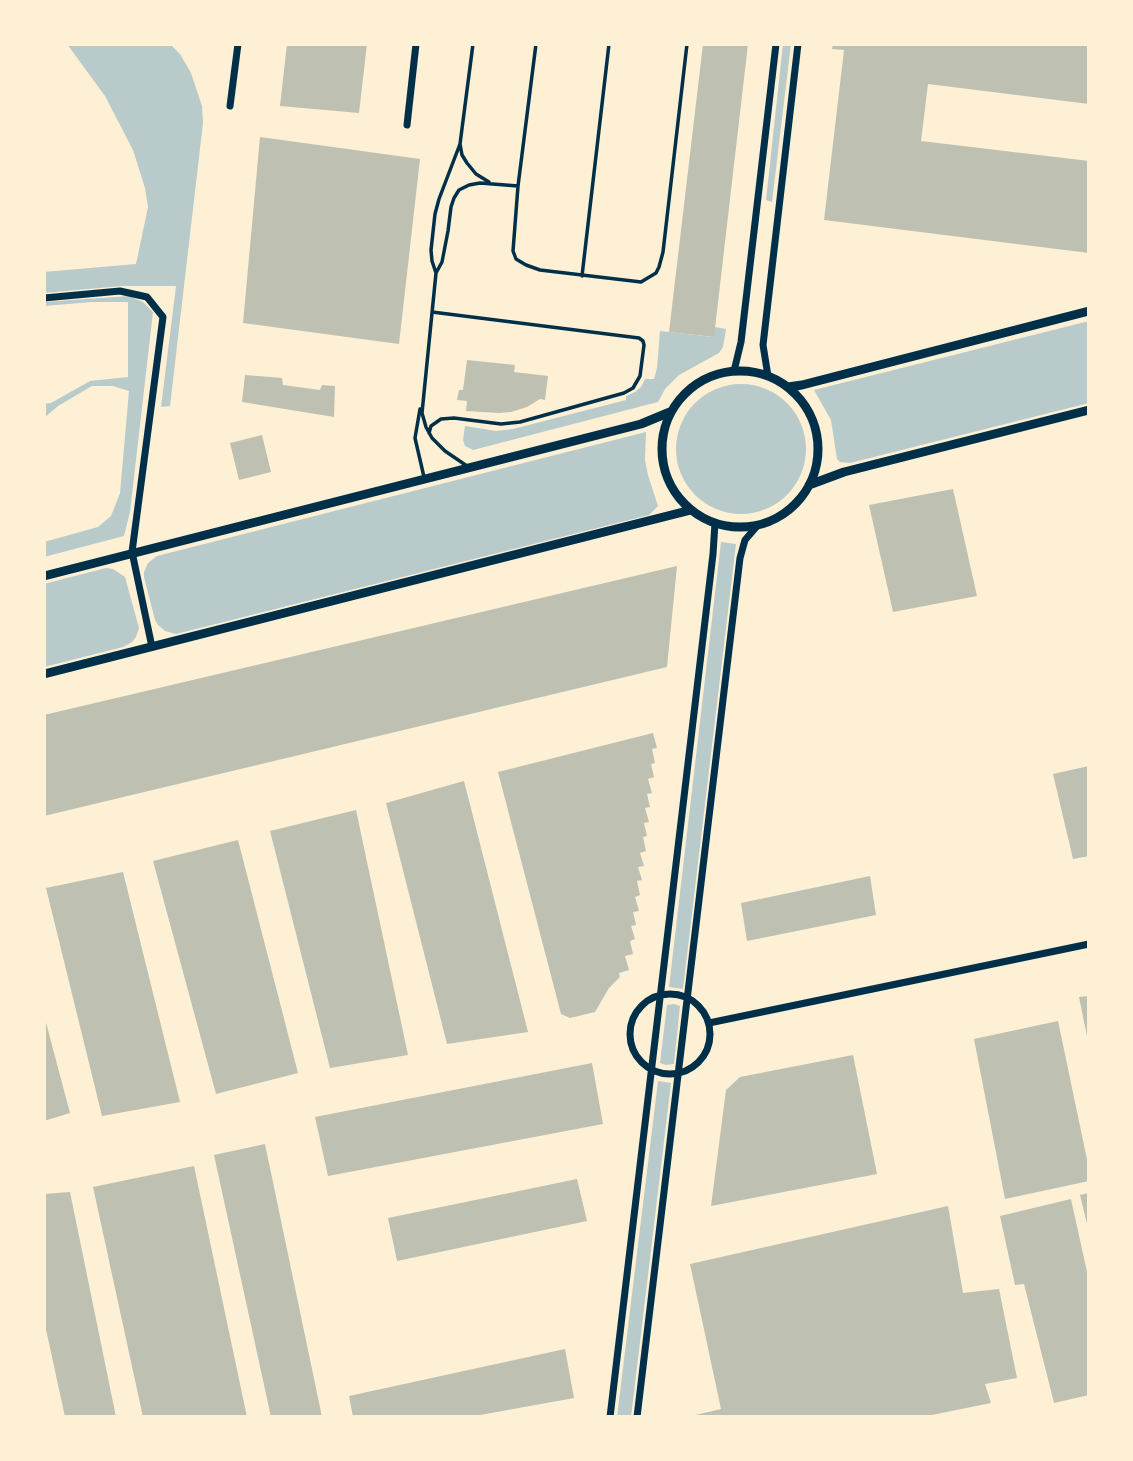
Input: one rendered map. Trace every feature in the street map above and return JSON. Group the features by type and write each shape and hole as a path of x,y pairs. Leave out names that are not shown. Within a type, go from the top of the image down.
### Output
{"street":[{"path":"230,106 238,44"},
{"path":"407,125 416,44"},
{"path":"734,371 741,342 776,44"},
{"path":"768,376 762,345 798,44"},
{"path":"44,298 120,291 147,297 163,317 132,552 152,647"},
{"path":"788,387 803,386 829,377 1089,311"},
{"path":"751,371 768,376 788,387 804,403 814,422 818,443 817,465 809,485 796,503 779,517 758,525 737,527 715,523 691,510 669,482 663,465 662,447 670,412 679,399 697,384 718,374 751,371"},
{"path":"809,485 844,472 1089,410"},
{"path":"44,576 641,424 670,412"},
{"path":"44,674 691,510"},
{"path":"610,1417 715,523"},
{"path":"637,1417 740,558 745,540 758,525"},
{"path":"709,1023 1089,944"},
{"path":"661,995 688,997 705,1012 709,1023 709,1042 701,1060 679,1073 652,1070 644,1066 634,1050 630,1032 639,1010 661,995"}],"lane":[{"path":"436,273 431,250 435,214 460,144 473,44"},
{"path":"536,44 518,186 513,251 516,259 540,270 641,282 656,273 659,267 687,44"},
{"path":"582,276 609,44"},
{"path":"460,144 467,163 476,174 491,183"},
{"path":"424,479 415,438 422,400 436,273 442,262 451,207 459,190 469,185 491,183 518,186"},
{"path":"429,433 431,426 441,419 501,424 520,422 624,393 638,381 645,345 639,338 432,312"},
{"path":"422,400 422,412 429,433 445,451 469,467"}],"shaded area":[{"path":"67,44 170,44 180,54 191,73 202,106 203,123 170,406 161,407 176,286 122,286 44,293 44,272 136,264 148,207 133,150 105,96"},
{"path":"783,44 791,44 772,202 766,200"},
{"path":"129,296 143,302 153,312 130,512 124,536 44,557 44,542 98,527 111,516 120,493 129,391 113,386 92,386 58,406 44,418 44,404 51,403 90,381 128,377 128,302 44,306 44,302"},
{"path":"1089,321 1089,403 850,463 837,459 831,420 814,390"},
{"path":"715,327 726,329 723,347 719,353 679,375 665,389 658,402 473,450 465,446 465,426 496,431 513,429 626,400 626,396 641,387 645,379 654,379 660,331 713,337"},
{"path":"741,384 766,389 787,403 801,424 806,449 801,474 787,495 766,509 741,514 716,509 695,495 681,474 676,449 681,424 695,403 716,389"},
{"path":"646,432 645,460 658,506 649,515 176,634 165,631 155,620 144,572 148,563 157,556"},
{"path":"721,542 736,544 683,989 669,987"},
{"path":"106,568 125,577 139,628 136,637 123,647 44,667 44,584"},
{"path":"667,1005 680,1006 674,1064 666,1065 660,1063"},
{"path":"658,1081 671,1083 631,1417 617,1417"}],"building":[{"path":"287,44 367,44 359,113 280,106"},
{"path":"703,44 748,44 714,337 669,332"},
{"path":"833,44 1089,44 1089,104 928,84 921,141 1089,161 1089,253 824,220 844,50 832,49"},
{"path":"260,137 420,159 399,344 243,323"},
{"path":"467,360 515,365 514,372 548,376 545,400 540,399 511,412 466,411 467,401 457,400 459,390 463,390"},
{"path":"245,375 282,378 283,385 320,390 322,385 335,386 334,417 242,402"},
{"path":"262,435 271,472 239,480 230,443"},
{"path":"953,489 977,596 893,612 869,505"},
{"path":"677,566 667,667 44,816 44,715"},
{"path":"653,733 657,748 652,749 654,777 648,779 652,793 647,794 650,807 645,808 649,822 644,823 646,851 640,853 644,866 638,867 642,880 637,881 640,895 635,897 639,911 633,912 636,925 631,926 635,939 630,941 633,954 625,956 629,970 619,973 620,977 609,988 595,1012 570,1018 561,1014 498,772"},
{"path":"1089,766 1089,856 1073,859 1053,774"},
{"path":"464,781 528,1032 447,1044 386,803"},
{"path":"356,810 408,1055 330,1068 270,831"},
{"path":"238,840 298,1073 216,1094 153,861"},
{"path":"123,872 180,1102 102,1116 46,888"},
{"path":"870,876 876,915 747,941 741,903"},
{"path":"1089,996 1089,1041 1088,1041 1079,997"},
{"path":"44,1015 70,1113 44,1121"},
{"path":"1058,1021 1089,1169 1089,1181 1005,1199 974,1039"},
{"path":"853,1055 877,1174 711,1206 726,1090 740,1077"},
{"path":"592,1063 603,1124 328,1176 315,1117"},
{"path":"265,1144 322,1417 271,1417 214,1155"},
{"path":"194,1166 247,1417 143,1417 93,1187"},
{"path":"577,1179 587,1221 397,1261 388,1218"},
{"path":"70,1192 116,1417 65,1417 44,1320 44,1194"},
{"path":"1089,1193 1089,1227 1088,1228 1080,1195"},
{"path":"1071,1199 1089,1281 1089,1395 1054,1403 1024,1284 1015,1285 1000,1216"},
{"path":"948,1206 963,1293 999,1289 1017,1378 985,1384 991,1403 922,1417 687,1417 721,1409 690,1264"},
{"path":"565,1349 574,1398 469,1417 353,1417 349,1396"}]}
